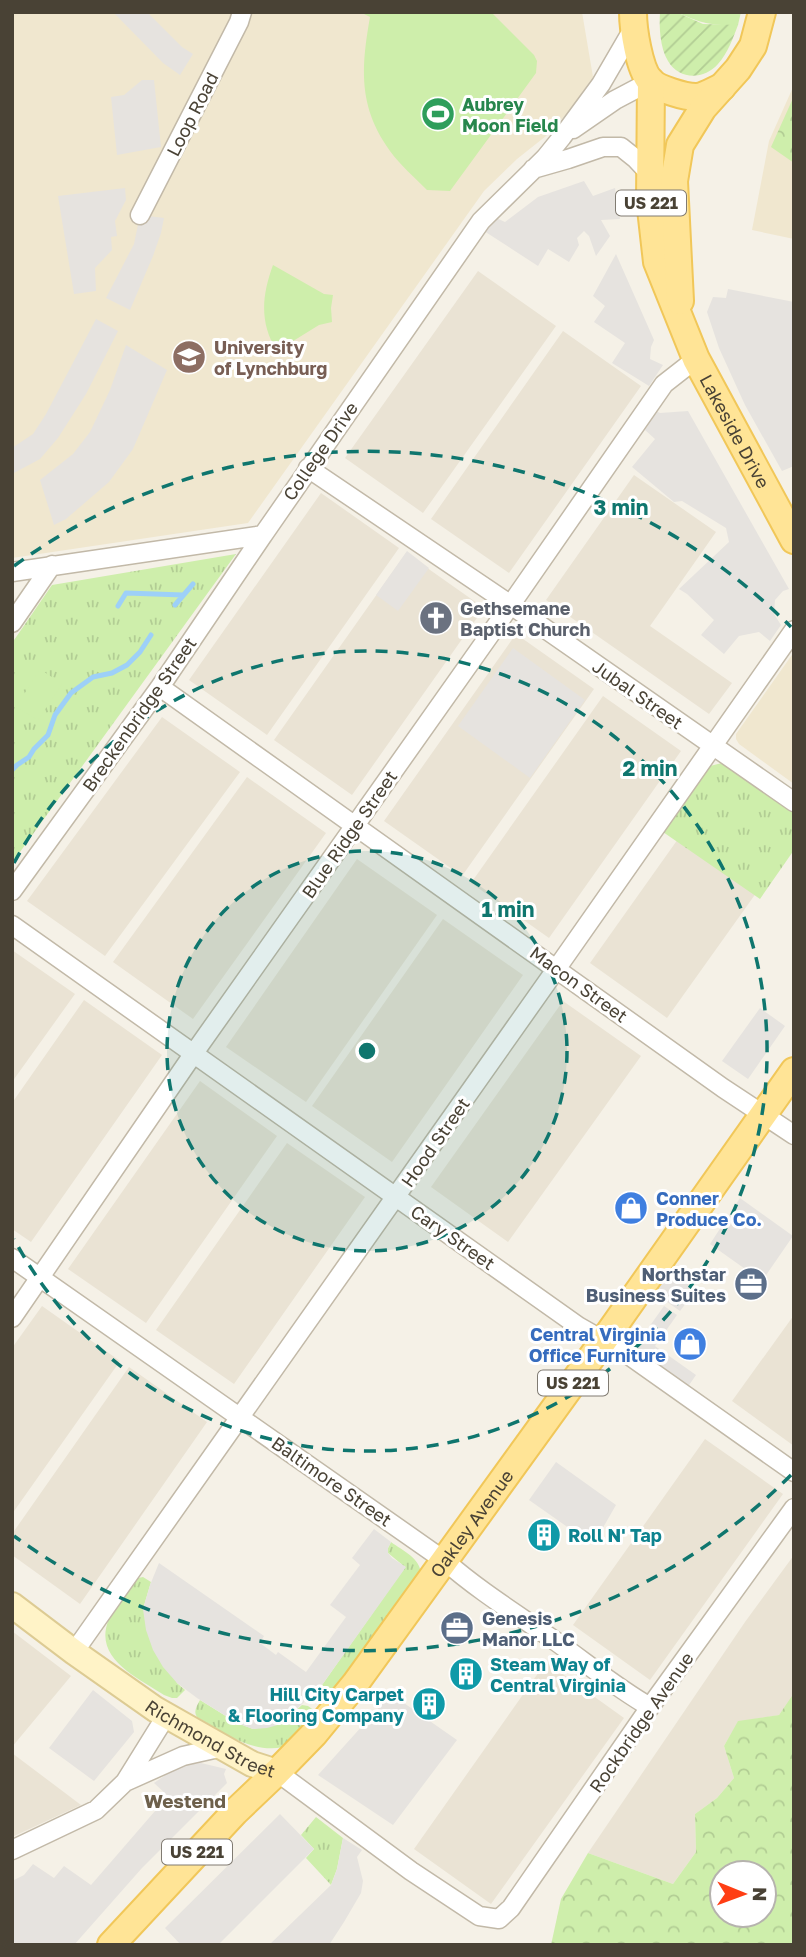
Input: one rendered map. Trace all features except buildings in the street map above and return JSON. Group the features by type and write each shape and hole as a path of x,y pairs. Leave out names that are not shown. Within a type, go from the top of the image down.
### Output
{"main road":[{"name":"Lakeside Drive","path":"681,320 674,181 680,145 703,108 738,69 752,46 762,12"},
{"path":"633,17 641,62 651,81 676,94 698,97 723,86"},
{"name":"Lakeside Drive","path":"651,81 650,200 657,262 696,359 794,540"},
{"name":"Oakley Avenue","path":"111,1945 235,1812 314,1734 355,1684 604,1340 794,1071"}],"street":[{"name":"Loop Road","path":"140,215 242,12"},
{"path":"752,46 775,12"},
{"name":"College Drive","path":"263,535 481,221 562,136 601,84 633,17"},
{"name":"College Drive","path":"562,136 615,100 651,81"},
{"name":"College Drive","path":"533,169 603,147 621,147 650,174"},
{"name":"Blue Ridge Street","path":"12,1318 194,1053 664,384 696,359"},
{"name":"Jubal Street","path":"308,468 794,802"},
{"path":"12,572 263,535"},
{"name":"Breckenbridge Street","path":"12,891 160,687 263,535"},
{"path":"12,624 52,565"},
{"name":"Hood Street","path":"74,1652 794,630"},
{"name":"Macon Street","path":"160,687 735,1096 794,1135"},
{"name":"Cary Street","path":"12,925 578,1326 633,1359 794,1472"},
{"name":"Baltimore Street","path":"12,1258 650,1707"},
{"name":"Rockbridge Avenue","path":"479,1916 499,1919 511,1909 650,1707 794,1508"},
{"name":"Richmond Street","path":"12,1605 166,1716 252,1764 277,1772 411,1871 479,1916"},
{"path":"12,1850 96,1810 125,1782 166,1716"},
{"path":"125,1782 183,1756 223,1747"}],"shaded area":[{"name":"University of Lynchburg","path":"12,12 582,12 593,77 570,110 546,136 484,191 248,523 12,558"},
{"path":"147,12 182,47 193,54 180,75 163,63 114,13"},
{"path":"142,80 154,80 161,147 117,155 111,97 124,95"},
{"path":"794,85 794,239 752,230 769,141"},
{"path":"584,181 593,196 615,188 620,219 601,220 610,236 596,256 589,236 584,231 577,238 579,245 569,262 548,249 538,266 484,231 494,217 505,222 538,197"},
{"path":"125,188 126,200 115,221 117,236 111,237 112,250 95,268 96,291 74,294 58,196"},
{"path":"140,215 164,218 153,256 130,310 106,298 134,244"},
{"path":"616,254 654,340 650,359 663,365 649,386 612,363 625,343 594,322 605,306 593,296"},
{"path":"478,271 556,326 423,513 345,458"},
{"path":"728,289 794,302 794,466 782,471 745,405 719,348 707,312 713,297 726,298"},
{"path":"96,319 118,331 86,394 58,438 40,459 12,474 12,448 33,434"},
{"path":"563,331 641,386 509,573 431,519"},
{"path":"126,345 167,370 133,449 109,482 66,519 54,525 40,480 73,454 90,432 110,390"},
{"path":"656,411 688,411 789,589 783,591 775,600 774,614 781,625 770,641 759,632 739,636 724,654 701,635 714,620 679,589 729,542 726,528 682,501 674,502 632,467 655,439 645,430"},
{"path":"634,475 716,532 650,626 732,683 709,714 546,600"},
{"path":"321,493 399,548 267,735 189,680"},
{"path":"407,551 429,568 398,611 376,595"},
{"path":"406,553 484,608 352,795 274,740"},
{"path":"516,634 594,689 462,876 384,821"},
{"path":"513,648 585,700 530,778 458,726"},
{"path":"794,652 794,784 739,744 736,734"},
{"path":"603,696 681,751 549,938 471,883"},
{"path":"162,717 240,772 105,956 27,901"},
{"path":"247,777 326,833 193,1019 113,962"},
{"path":"700,808 794,840 667,1018 590,963"},
{"path":"357,859 437,915 306,1102 226,1047"},
{"path":"443,919 523,975 392,1162 312,1106"},
{"path":"12,950 75,994 12,1082"},
{"path":"84,1000 162,1055 31,1242 12,1229 12,1103"},
{"path":"563,1001 641,1056 508,1242 431,1187"},
{"path":"760,1008 785,1026 748,1079 722,1061"},
{"path":"200,1081 277,1136 146,1323 68,1269"},
{"path":"287,1143 365,1197 234,1384 156,1330"},
{"path":"740,1198 793,1236 762,1281 710,1244"},
{"path":"668,1270 696,1290 680,1311 653,1292"},
{"path":"42,1306 120,1361 12,1514 12,1348"},
{"path":"664,1306 677,1315 655,1346 696,1375 687,1388 635,1351"},
{"path":"794,1315 794,1446 732,1401"},
{"path":"129,1367 207,1422 80,1604 12,1555 12,1534"},
{"path":"705,1439 783,1494 650,1680 573,1625"},
{"path":"556,1462 616,1505 593,1545 529,1500"},
{"path":"374,1529 391,1542 388,1553 392,1558 406,1567 322,1685 281,1724 253,1729 237,1723 177,1683 163,1667 146,1630 143,1609 159,1563 264,1636 260,1643 276,1655 278,1652 306,1672 346,1617 330,1605 360,1565 352,1558"},
{"path":"794,1555 794,1696 779,1715 738,1722 724,1746 734,1778 717,1798 695,1814 696,1852 673,1884 588,1853 745,1622"},
{"path":"12,1631 71,1676 12,1747"},
{"path":"546,1662 624,1718 491,1904 414,1849"},
{"path":"93,1690 132,1721 134,1732 94,1781 49,1748"},
{"path":"391,1694 457,1740 393,1825 318,1775"},
{"path":"12,1753 81,1805 12,1837"},
{"path":"201,1763 226,1769 224,1774 227,1783 142,1868 74,1945 12,1945 12,1881 24,1875 33,1864 54,1878 64,1866 91,1885 168,1796 154,1783 173,1770"},
{"path":"280,1814 314,1849 218,1945 181,1945 165,1928"},
{"path":"343,1838 362,1850 357,1857 363,1881 361,1893 329,1945 269,1945 331,1885"}],"green space":[{"name":"Aubrey Moon Field","path":"360,12 491,12 534,55 537,61 536,73 450,191 427,190 398,161 380,135 367,103 365,87 365,53 370,17"},
{"path":"660,12 676,12 703,24 738,25 718,64 706,73 685,75 678,72 665,56"},
{"path":"676,12 741,12 738,25 729,25 706,23"},
{"path":"794,96 794,163 771,147"},
{"path":"273,265 324,294 333,295 332,322 319,325 277,351 267,330 264,309 266,287"},
{"path":"236,554 12,863 12,643 52,585"},
{"path":"40,669 62,684 38,720 16,707"},
{"path":"722,763 794,809 794,850 760,899 663,832 710,766"},
{"path":"391,1542 415,1559 421,1575 335,1697 322,1685 405,1567 388,1553"},
{"path":"143,1577 151,1582 143,1609 177,1683 185,1690 177,1698 164,1695 131,1674 112,1656 107,1645 105,1633 112,1613 138,1578"},
{"path":"794,1696 794,1945 551,1945 561,1899 588,1853 673,1884 696,1852 695,1814 717,1798 734,1778 724,1746 738,1721 779,1715"},
{"path":"200,1700 237,1723 253,1729 281,1724 302,1705 319,1714 283,1747 260,1747 238,1740 197,1717 195,1711"},
{"path":"316,1817 343,1838 331,1885 306,1858 314,1849 301,1835"}],"waterway":[{"path":"175,605 193,584"},
{"path":"118,606 126,593 183,595"},
{"path":"12,770 29,757 48,735 55,715 71,693 93,677 112,673 127,665 151,635"}],"place":[{"name":"Aubrey Moon Field","path":"438,114"},
{"name":"University of Lynchburg","path":"189,357"},
{"name":"Gethsemane Baptist Church","path":"436,618"},
{"name":"Conner Produce Co.","path":"631,1208"},
{"name":"Northstar Business Suites","path":"751,1284"},
{"name":"Central Virginia Office Furniture","path":"690,1344"},
{"name":"Roll N' Tap","path":"544,1535"},
{"name":"Genesis Manor LLC","path":"457,1628"},
{"name":"Steam Way of Central Virginia","path":"466,1674"},
{"name":"Hill City Carpet & Flooring Company","path":"429,1704"}],"district":[{"name":"Westend","path":"185,1800"}]}
